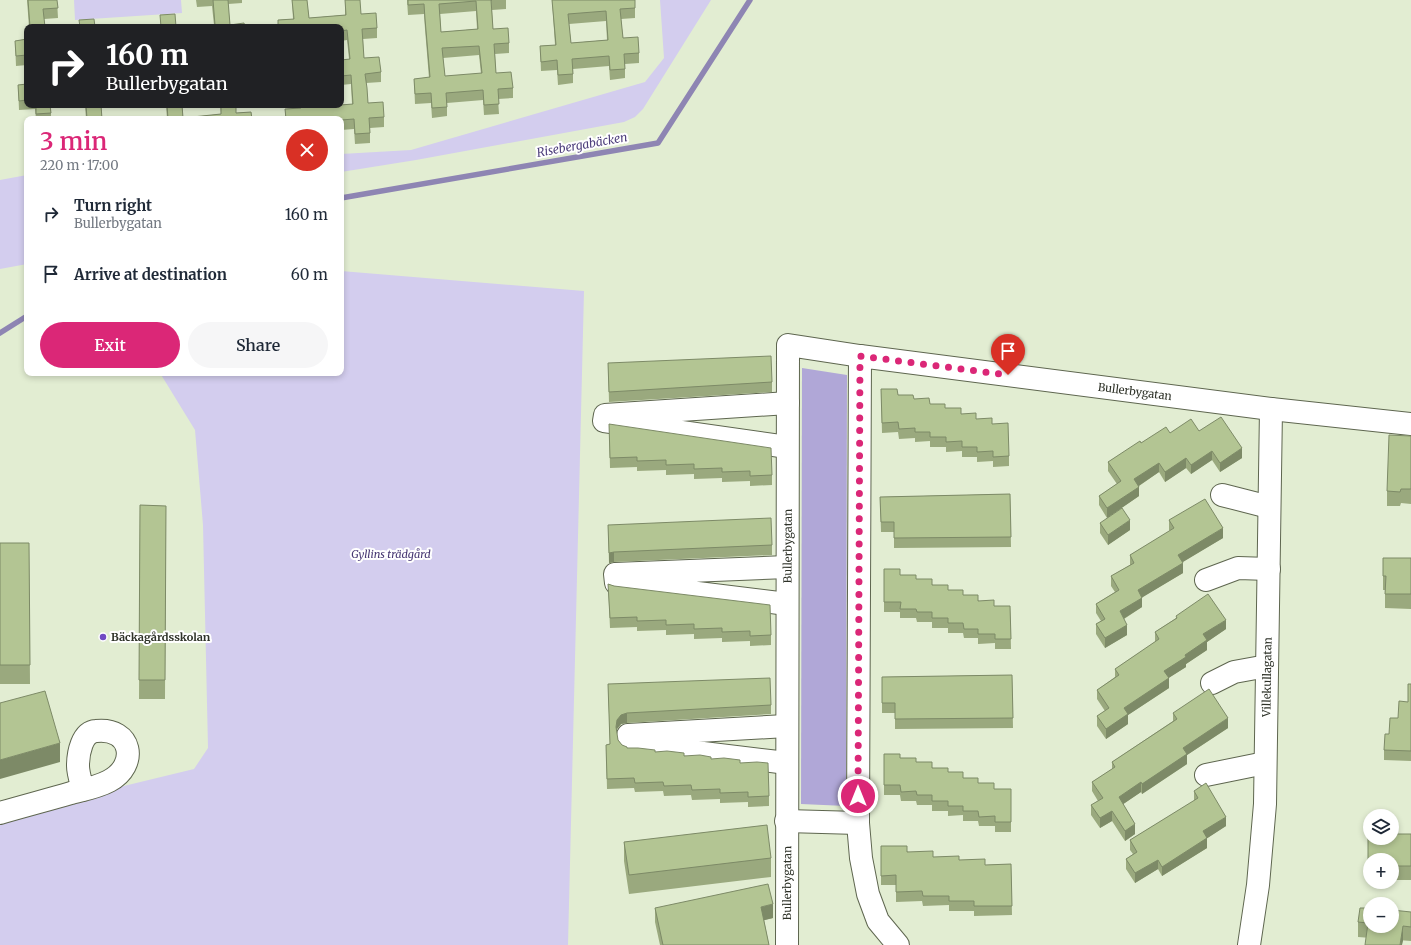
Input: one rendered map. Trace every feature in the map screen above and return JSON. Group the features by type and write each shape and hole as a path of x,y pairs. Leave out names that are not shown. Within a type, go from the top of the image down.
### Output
{"street":[{"name":"Bullerbygatan","path":"787,945 786,726 788,345 860,356 1271,409 1411,424"},
{"path":"860,356 858,822 861,858 868,894 878,921 898,945"},
{"path":"787,446 604,421 605,415 788,403"},
{"name":"Villekullagatan","path":"1248,945 1260,866 1265,804 1271,409"},
{"path":"1222,494 1269,507"},
{"path":"787,567 615,574 616,583 787,604"},
{"path":"1206,580 1238,568 1268,570"},
{"path":"1212,683 1234,672 1267,666"},
{"path":"786,726 628,735 629,744 786,763"},
{"path":"1206,775 1265,763"},
{"path":"0,813 83,790"},
{"path":"786,821 858,822"}],"green space":[{"path":"74,0 181,0 182,13 75,20"},
{"path":"660,0 711,0 643,109 635,117 624,122 344,172 344,154 411,150 645,82 664,58"},
{"path":"24,176 24,265 0,269 0,180"},
{"name":"Gyllins trädgård","path":"344,271 584,291 568,945 0,945 0,816 194,769 208,748 203,525 195,430 162,376 344,376"}],"shaded area":[{"path":"802,368 847,375 846,806 801,804"}],"building":[{"path":"28,0 57,0 58,8 43,9 45,24 30,24"},
{"path":"213,0 228,0 230,24 215,24"},
{"path":"292,0 307,0 309,18 346,15 345,0 360,0 361,14 376,13 377,28 362,29 364,58 379,57 381,72 365,74 368,103 383,102 384,117 369,118 370,133 355,134 354,119 344,120 344,116 286,116 285,109 344,108 344,105 353,104 351,75 344,76 344,60 350,59 347,30 344,30 344,24 278,24 278,20 294,19"},
{"path":"408,0 491,0 493,29 508,28 509,43 494,44 496,73 511,72 513,88 498,89 499,104 484,105 483,90 446,93 447,107 432,108 431,93 415,94 414,79 430,77 424,4 408,5","holes":["476,1 478,29 441,32 439,4","479,46 482,73 445,76 442,48"]},
{"path":"552,0 635,0 635,8 620,9 623,38 638,37 639,53 624,54 625,69 610,70 609,56 572,59 573,74 558,75 557,60 541,62 540,46 556,45","holes":["606,11 608,40 571,43 568,14"]},
{"path":"175,14 176,24 161,24 160,15"},
{"path":"94,19 95,24 80,24 79,20"},
{"path":"24,40 24,55 16,56 15,41"},
{"path":"24,84 24,100 19,101 18,85"},
{"path":"36,108 50,108 51,113 36,114"},
{"path":"86,108 101,108 102,116 87,116"},
{"path":"167,108 182,108 183,116 168,116"},
{"path":"221,108 236,108 236,113 251,112 252,116 202,116 221,114"},
{"path":"771,356 772,382 609,392 608,363"},
{"path":"881,389 897,389 898,395 913,395 914,399 929,398 930,404 945,404 945,408 961,408 961,414 976,413 976,419 992,418 992,424 1008,423 1009,456 993,457 993,451 977,452 977,447 962,447 962,441 946,442 946,437 930,437 930,432 915,432 915,428 899,429 898,422 882,423"},
{"path":"1221,417 1242,448 1220,463 1212,451 1191,465 1186,458 1165,472 1159,463 1134,479 1139,487 1107,508 1099,496 1121,481 1108,462 1140,441 1141,443 1166,427 1170,433 1191,419 1199,431"},
{"path":"609,424 771,448 772,475 750,476 750,471 722,472 722,468 694,469 694,464 666,465 666,460 637,461 637,457 610,458"},
{"path":"1389,435 1411,436 1411,489 1401,489 1400,492 1387,491"},
{"path":"1010,494 1011,537 894,538 894,522 881,522 880,497"},
{"path":"1205,499 1223,528 1178,555 1183,563 1138,590 1142,598 1120,611 1127,625 1105,638 1096,624 1105,619 1096,604 1119,590 1111,576 1134,563 1130,555 1174,528 1169,520"},
{"path":"140,505 166,506 165,680 139,680"},
{"path":"1122,508 1130,520 1108,535 1100,523"},
{"path":"771,518 772,545 609,553 608,525"},
{"path":"0,543 29,543 30,665 0,665"},
{"path":"1383,558 1411,558 1411,594 1385,594 1386,576 1383,576"},
{"path":"884,569 900,569 900,575 916,575 916,579 932,579 932,585 948,585 948,590 963,590 963,595 978,595 978,601 994,600 994,606 1010,606 1011,639 995,639 995,634 978,634 978,629 964,629 963,623 948,623 948,618 932,618 932,612 917,612 916,609 900,609 901,602 884,602"},
{"path":"608,584 614,586 770,605 771,635 750,636 750,631 722,632 722,628 694,629 694,624 666,625 666,620 637,621 637,617 610,618"},
{"path":"1208,594 1226,620 1203,634 1207,640 1185,655 1186,657 1164,671 1169,678 1124,708 1128,714 1106,729 1097,716 1109,708 1097,690 1119,675 1115,669 1159,639 1155,632 1177,618 1176,616"},
{"path":"1012,675 1013,718 895,719 895,703 882,703 882,677"},
{"path":"770,678 771,705 627,713 621,715 617,720 616,727 618,740 627,748 655,750 655,752 667,751 684,753 684,756 700,755 711,757 711,759 724,758 740,760 740,763 768,763 769,796 748,797 748,792 720,793 720,789 692,790 691,785 664,786 663,782 635,783 634,778 607,779 606,745 610,744 608,684"},
{"path":"1408,684 1411,684 1411,751 1384,750 1385,734 1389,734 1390,718 1398,718 1399,701 1408,702"},
{"path":"1209,689 1228,718 1183,748 1187,754 1142,784 1141,782 1119,797 1135,824 1125,831 1112,811 1100,818 1091,805 1103,798 1092,782 1115,767 1112,762 1177,719 1173,713"},
{"path":"45,691 60,743 0,760 0,703"},
{"path":"884,754 900,754 900,758 916,758 916,762 932,762 932,768 948,768 948,772 963,772 963,778 978,778 978,783 994,783 994,789 1011,789 1011,822 995,822 995,816 979,817 978,811 963,811 963,806 948,806 948,801 932,801 932,795 917,795 916,791 901,792 900,785 884,785"},
{"path":"1206,783 1226,817 1203,831 1207,838 1162,867 1158,860 1135,873 1126,859 1137,852 1130,840 1198,798 1194,791"},
{"path":"767,825 771,858 629,875 624,842"},
{"path":"1399,834 1411,834 1411,866 1399,866 1399,853 1368,853 1368,845 1399,845"},
{"path":"881,846 907,846 907,852 933,851 933,857 959,856 959,860 985,859 985,865 1011,864 1012,906 974,906 974,901 949,901 949,896 923,896 922,891 896,892 896,875 881,876"},
{"path":"768,884 773,904 761,907 769,945 663,945 655,908"},
{"path":"1360,908 1363,908 1363,922 1358,922"},
{"path":"1399,911 1411,912 1411,927 1403,926 1400,945 1365,945 1367,933 1399,933"}],"waterway":[{"name":"Risebergabäcken","path":"344,197 658,143 750,0"},
{"name":"Risebergabäcken","path":"0,333 24,318"}],"place":[{"name":"Bäckagårdsskolan","path":"103,637"}],"route":[{"path":"858,796 860,356 1008,375"}]}
